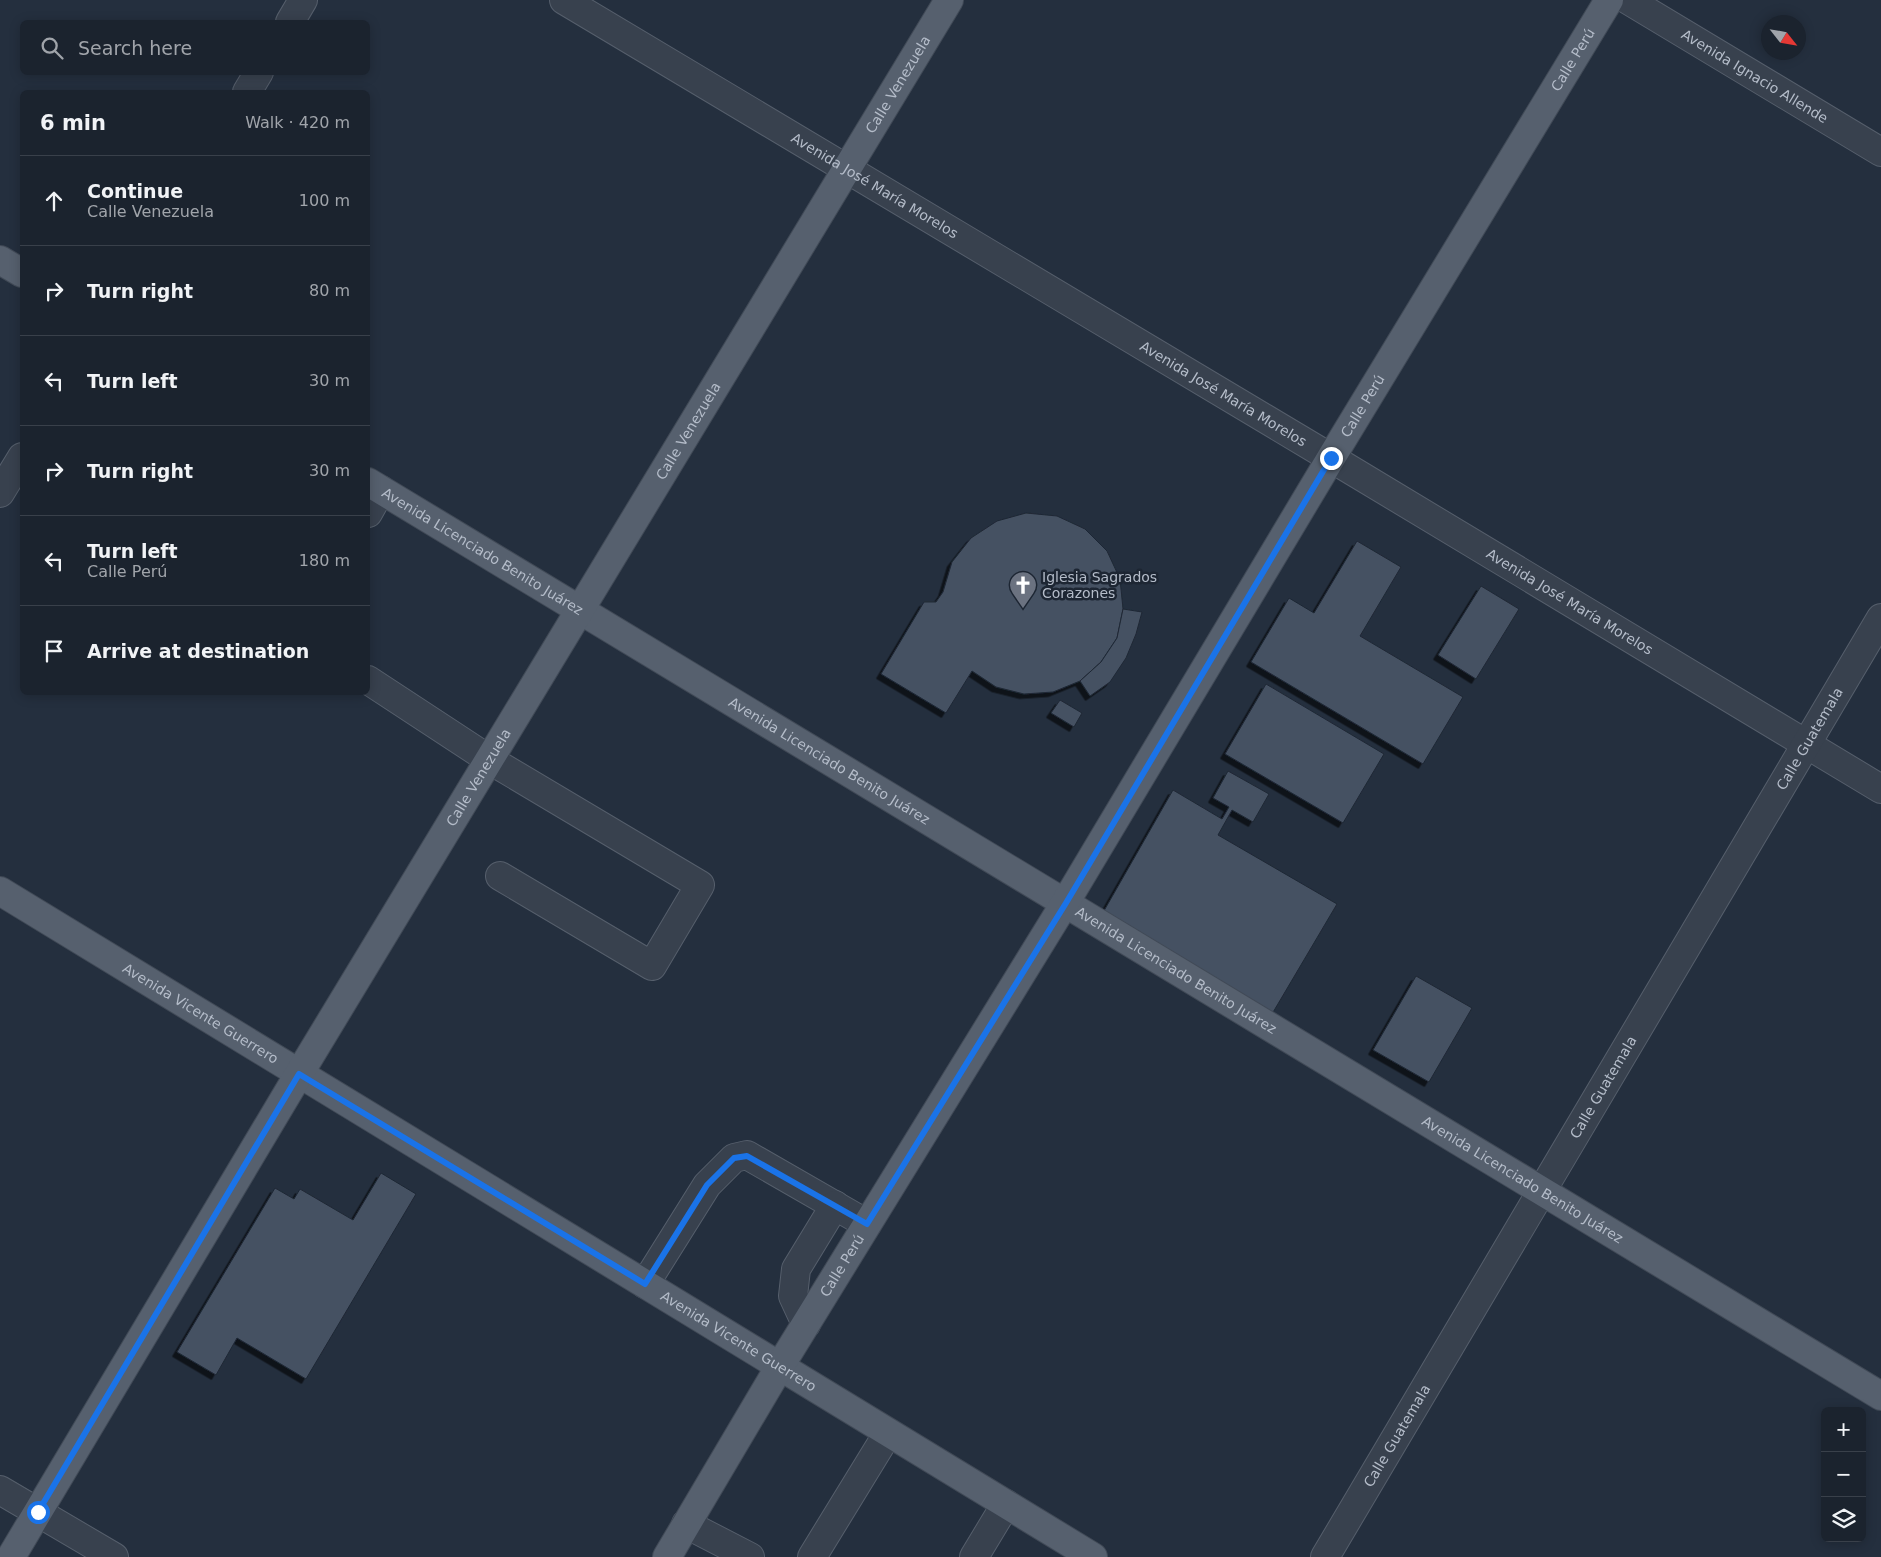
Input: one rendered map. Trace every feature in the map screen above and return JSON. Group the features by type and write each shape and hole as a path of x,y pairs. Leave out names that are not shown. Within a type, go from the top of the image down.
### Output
{"main road":[{"name":"Calle Venezuela","path":"11,1557 299,1074 949,0"},
{"name":"Calle Perú","path":"666,1557 780,1366 1066,903 1331,458 1609,0"},
{"path":"0,260 20,272"},
{"name":"Avenida Licenciado Benito Juárez","path":"374,486 1881,1396"},
{"name":"Avenida Vicente Guerrero","path":"0,891 1006,1504 1086,1555"}],"street":[{"path":"291,20 304,0"},
{"name":"Avenida José María Morelos","path":"564,0 1881,789"},
{"name":"Avenida Ignacio Allende","path":"1628,0 1881,152"},
{"path":"248,90 257,75"},
{"path":"0,493 20,460"},
{"path":"370,504 374,486"},
{"name":"Calle Guatemala","path":"1325,1557 1542,1192 1805,743 1881,618"},
{"path":"370,681 490,760 700,885 652,966 500,876"},
{"path":"645,1284 707,1185 734,1158 747,1156 867,1224"},
{"path":"806,1324 793,1296 796,1269 835,1205"},
{"path":"812,1557 888,1433"},
{"path":"0,1490 114,1557"},
{"path":"974,1557 1006,1504"},
{"path":"686,1524 750,1557"}],"building":[{"path":"1026,513 1057,516 1085,529 1107,551 1120,579 1123,609 1117,638 1101,662 1080,681 1053,692 1024,694 996,687 972,671 946,713 881,674 924,602 936,602 943,592 952,562 971,538 997,521"},
{"path":"1357,541 1401,567 1360,636 1463,697 1423,764 1251,662 1289,598 1314,613"},
{"path":"1481,586 1519,609 1476,679 1438,655"},
{"path":"1123,609 1142,612 1136,634 1126,658 1110,682 1090,696 1080,681 1101,662 1117,638"},
{"path":"1266,684 1384,754 1343,823 1225,754"},
{"path":"1060,700 1082,713 1074,727 1051,713"},
{"path":"1228,771 1269,794 1253,822 1232,810 1218,835 1337,904 1272,1014 1101,916 1173,790 1222,819 1229,807 1213,798"},
{"path":"1416,976 1472,1008 1429,1082 1373,1050"},
{"path":"381,1173 416,1194 306,1379 237,1338 216,1375 177,1352 275,1188 294,1199 300,1189 353,1220"}],"place":[{"name":"Iglesia Sagrados Corazones","path":"1023,609"}],"route":[{"path":"38,1512 299,1074 645,1284 707,1185 734,1158 747,1156 867,1224 1066,903 1331,458"}]}
